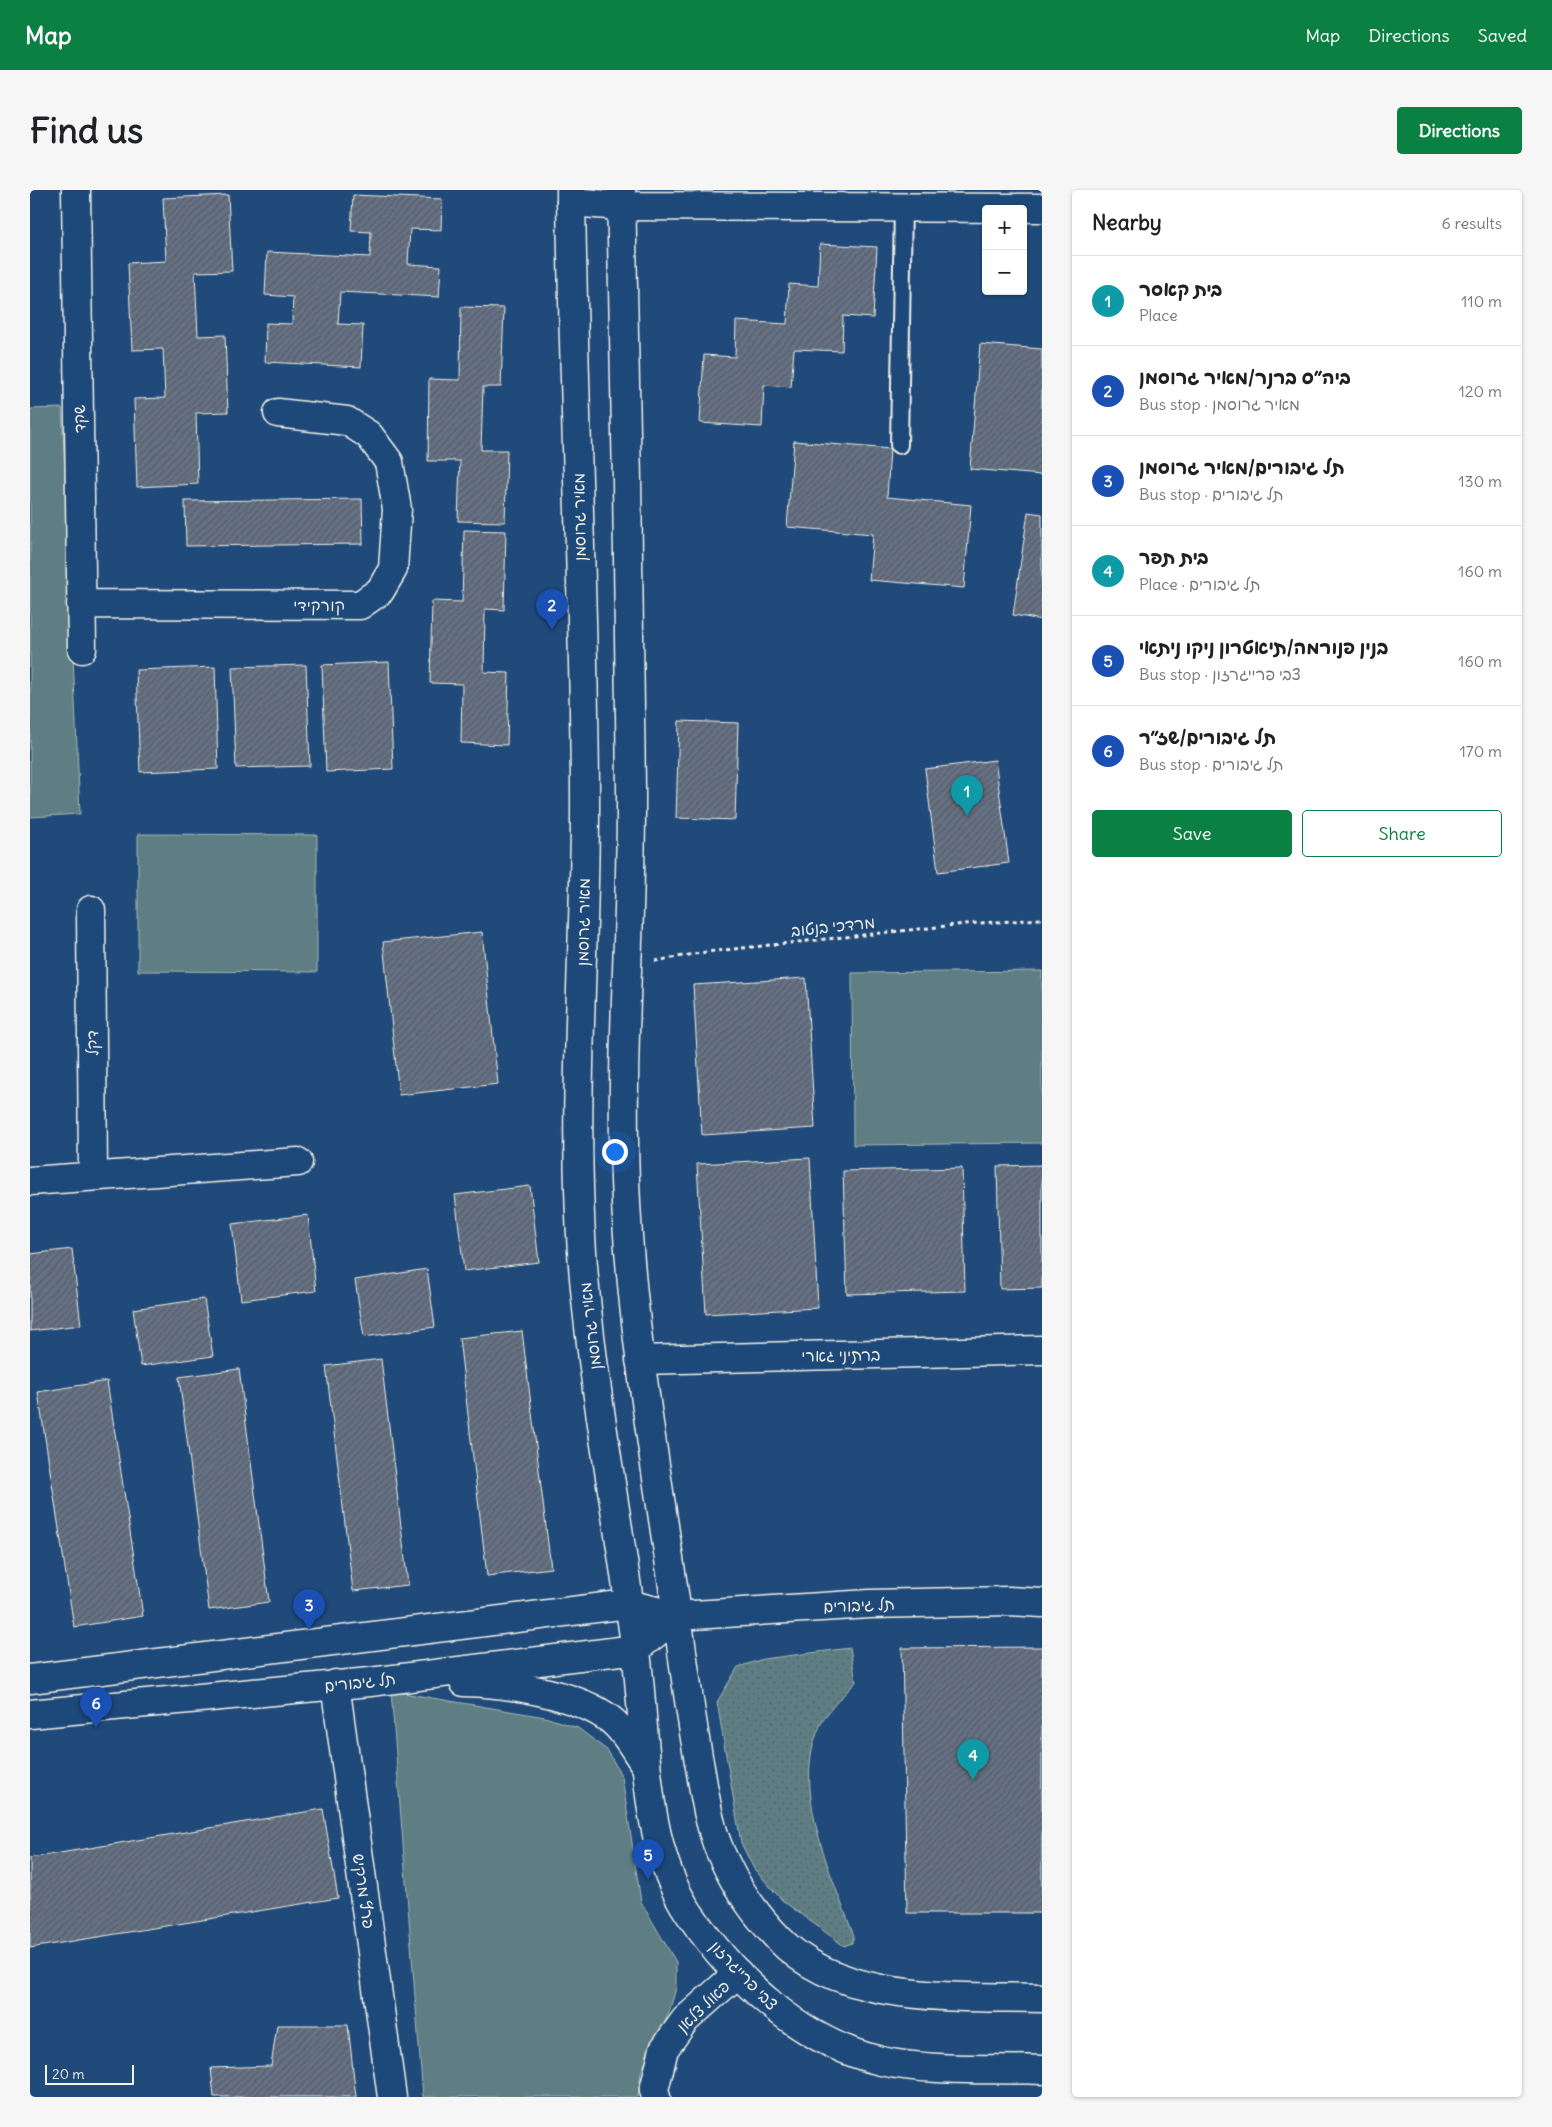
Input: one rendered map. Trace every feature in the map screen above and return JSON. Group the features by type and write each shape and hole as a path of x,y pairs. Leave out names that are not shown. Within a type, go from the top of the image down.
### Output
{"street":[{"name":"שקד","path":"76,190 82,649"},
{"path":"571,196 1042,208"},
{"name":"מאיר גרוסמן","path":"571,196 585,795 578,1082 579,1188 584,1277 591,1341 636,1649"},
{"path":"621,198 631,794 624,1083 625,1176 630,1273 640,1360 691,1723 705,1798 720,1850 748,1902 781,1942 814,1966 843,1980 932,1995 1042,1998"},
{"name":"קורקידי","path":"81,604 360,605 380,591 393,569 397,509 389,462 369,435 347,420 278,413"},
{"name":"דקל","path":"91,910 93,1176"},
{"path":"30,1181 298,1162"},
{"name":"ברתיני גארי","path":"640,1360 1042,1350"},
{"name":"תל גיבורים","path":"30,1679 628,1604 677,1616 870,1604 1009,1601 1042,1603"},
{"path":"636,1649 677,1616"},
{"name":"תל גיבורים","path":"30,1714 370,1682 636,1649"},
{"name":"צבי פרייגרזון","path":"636,1649 654,1830 668,1878 687,1910 738,1973 783,2014 828,2042 881,2061 932,2067 1042,2070"},
{"path":"370,1682 490,1683 556,1696 588,1707 611,1720 624,1734 648,1770"},
{"name":"פרץ מרקיש","path":"335,1684 392,2097"},
{"name":"פאול צלאן","path":"656,2097 654,2090 664,2049 685,2020 738,1973"}],"lane":[{"path":"899,445 903,205"}],"path":[{"name":"מרדכי בנטוב","path":"628,963 646,964 671,957 706,952 965,924 1042,919"}],"green space":[{"path":"62,408 80,814 30,817 30,409"},
{"path":"138,834 317,835 317,972 138,971"},
{"path":"1042,971 1042,1143 853,1145 852,973"},
{"path":"850,1648 856,1682 834,1706 820,1726 811,1757 810,1782 819,1836 854,1936 852,1943 844,1946 783,1901 754,1869 741,1843 717,1702 738,1667 763,1659"},
{"path":"391,1691 545,1717 578,1728 608,1751 622,1777 641,1902 676,1962 676,1988 669,2013 641,2072 638,2097 423,2097"}],"building":[{"path":"228,195 232,271 195,272 198,336 225,335 228,412 196,413 198,484 137,487 134,399 165,398 163,349 132,350 128,263 166,261 163,198"},
{"path":"353,195 442,199 441,230 410,229 408,264 441,266 439,297 340,292 338,324 363,325 361,367 265,362 266,323 292,324 293,297 265,295 267,252 370,257 371,232 351,231"},
{"path":"820,244 877,247 873,318 843,316 842,351 794,349 791,387 764,385 762,427 700,423 704,355 735,357 736,321 787,324 789,284 818,286"},
{"path":"461,307 504,308 501,387 483,387 481,450 507,450 505,522 458,521 460,461 428,461 429,379 460,380"},
{"path":"980,344 1042,349 1042,475 970,469"},
{"path":"794,441 890,449 887,497 971,505 964,588 869,580 873,534 787,527"},
{"path":"362,499 363,544 186,546 185,501"},
{"path":"1028,512 1042,514 1042,620 1013,615"},
{"path":"464,530 506,531 504,610 485,609 484,672 509,673 507,745 461,743 462,684 430,683 432,601 462,602"},
{"path":"389,662 393,769 326,772 322,665"},
{"path":"306,665 310,766 236,768 232,667"},
{"path":"215,667 218,769 140,772 136,670"},
{"path":"679,721 738,723 735,820 676,818"},
{"path":"995,760 1009,863 938,872 925,769"},
{"path":"482,932 498,1084 399,1095 383,942"},
{"path":"806,978 815,1128 702,1135 693,985"},
{"path":"810,1158 818,1308 706,1314 697,1164"},
{"path":"1042,1165 1042,1288 1000,1289 997,1166"},
{"path":"962,1168 965,1291 847,1294 843,1171"},
{"path":"530,1186 539,1262 464,1271 455,1195"},
{"path":"308,1215 316,1291 241,1300 232,1224"},
{"path":"72,1249 81,1325 30,1331 30,1254"},
{"path":"427,1269 435,1327 364,1337 355,1280"},
{"path":"204,1299 213,1356 141,1366 133,1309"},
{"path":"522,1331 551,1568 487,1576 459,1338"},
{"path":"381,1359 408,1585 353,1591 326,1366"},
{"path":"239,1369 269,1602 209,1610 179,1377"},
{"path":"107,1381 143,1616 74,1627 38,1392"},
{"path":"1042,1647 1042,1913 907,1913 902,1648"},
{"path":"323,1809 338,1898 30,1948 30,1858"},
{"path":"277,2025 348,2025 356,2097 214,2097 211,2068 271,2066"}],"place":[{"name":"ביה״ס ברנר/מאיר גרוסמן","path":"552,630"},
{"name":"בית קאסר","path":"967,816"},
{"name":"תל גיבורים/מאיר גרוסמן","path":"309,1630"},
{"name":"תל גיבורים/שז״ר","path":"96,1728"},
{"name":"בית תפר","path":"973,1780"},
{"name":"בנין פנורמה/תיאטרון ניקו ניתאי","path":"648,1880"}]}
